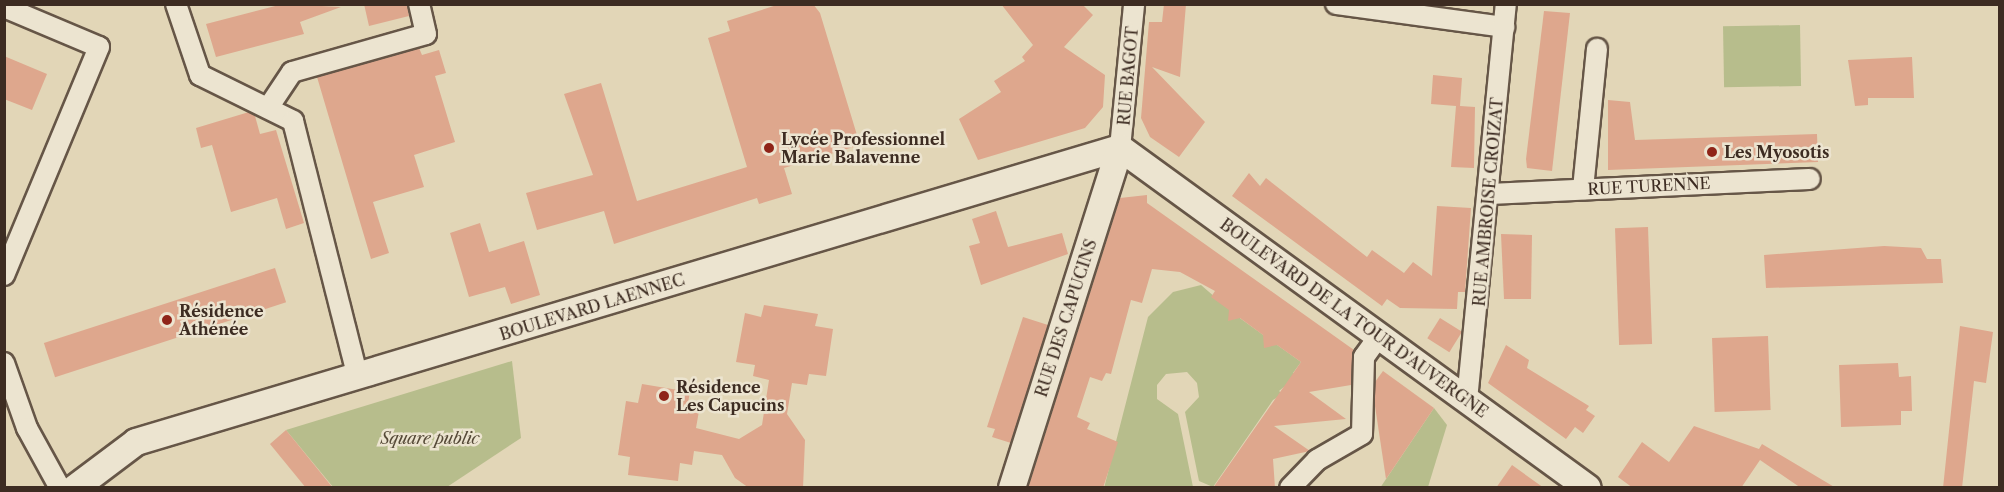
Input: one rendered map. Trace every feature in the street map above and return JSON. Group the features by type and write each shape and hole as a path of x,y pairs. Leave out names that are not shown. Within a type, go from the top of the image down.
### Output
{"street":[{"path":"176,4 200,75 293,121 358,378"},
{"path":"268,108 292,72 426,34 419,4"},
{"path":"1336,4 1504,27"},
{"name":"RUE AMBROISE CROIZAT","path":"1467,400 1506,4"},
{"name":"RUE BAGOT","path":"1120,148 1130,7"},
{"path":"4,8 99,47 4,275"},
{"path":"1582,189 1597,49"},
{"name":"BOULEVARD DE LA TOUR D'AUVERGNE","path":"1120,148 1588,488"},
{"name":"BOULEVARD LAENNEC","path":"75,488 136,442 358,378 1120,148"},
{"name":"RUE DES CAPUCINS","path":"1012,488 1120,148"},
{"name":"RUE TURENNE","path":"1489,194 1810,179"},
{"path":"1290,488 1317,460 1362,434 1364,357 1379,336"},
{"path":"4,363 27,428 60,488"}],"green space":[{"path":"1800,25 1801,86 1724,87 1723,26"},
{"path":"1201,285 1231,311 1229,320 1237,316 1266,337 1265,347 1273,342 1301,362 1293,373 1297,376 1279,391 1283,394 1273,400 1213,487 1199,481 1185,412 1199,397 1197,383 1187,372 1166,374 1157,385 1157,399 1178,414 1193,487 1104,488 1148,317 1173,292"},
{"name":"Square public","path":"512,361 521,438 447,487 333,487 286,430"},
{"path":"1434,408 1447,425 1428,487 1380,488"}],"building":[{"path":"283,4 341,7 300,22 304,34 216,57 206,24"},
{"path":"364,4 407,4 409,16 369,26"},
{"path":"780,4 813,4 820,13 860,145 784,168 792,194 759,204 757,198 614,244 604,211 537,230 526,193 593,175 564,94 601,83 637,201 747,167 708,38 730,31 727,21"},
{"path":"1001,4 1082,4 1093,15 1064,47 1105,75 1103,107 1085,128 978,160 959,119 1001,92 994,81 1025,61 1022,57 1033,45"},
{"path":"1164,4 1186,4 1180,77 1152,67 1205,122 1179,157 1150,137 1141,118 1149,22 1162,22"},
{"path":"1544,11 1570,13 1552,171 1527,168 1526,159"},
{"path":"419,48 422,55 439,50 446,73 435,76 455,142 414,155 424,187 373,202 389,253 371,259 317,77"},
{"path":"4,56 47,74 32,110 4,99"},
{"path":"1912,57 1914,98 1868,98 1868,105 1855,106 1848,60"},
{"path":"1433,75 1462,78 1460,106 1475,107 1474,168 1451,167 1456,106 1431,104"},
{"name":"Les Myosotis","path":"1608,100 1630,102 1635,140 1817,134 1818,162 1608,170"},
{"path":"249,112 255,116 260,134 276,130 304,223 286,229 277,198 231,212 212,145 201,148 196,128"},
{"path":"1249,173 1260,186 1266,178 1367,257 1372,250 1404,273 1413,262 1432,276 1437,206 1471,208 1465,292 1458,292 1457,309 1400,308 1387,299 1382,306 1232,196"},
{"path":"1147,195 1147,203 1354,350 1351,385 1309,392 1346,419 1274,426 1310,451 1273,459 1275,488 1213,488 1301,362 1277,345 1264,348 1263,335 1240,318 1228,321 1229,310 1211,297 1215,291 1180,272 1152,269 1142,303 1131,300 1111,374 1106,373 1102,381 1090,377 1077,417 1090,423 1087,429 1118,442 1103,488 1028,488 1120,198"},
{"path":"996,211 1008,247 1062,233 1068,254 981,285 969,246 980,243 972,219"},
{"path":"480,223 489,252 524,241 540,295 511,304 505,287 469,297 450,233"},
{"path":"1648,227 1652,344 1619,345 1615,228"},
{"path":"1501,234 1532,235 1531,299 1504,299"},
{"path":"1884,246 1921,248 1927,259 1941,259 1943,283 1766,288 1764,255"},
{"name":"Résidence Athénée","path":"275,268 286,302 55,377 44,343"},
{"name":"Résidence Les Capucins","path":"764,305 818,314 815,326 833,329 826,376 809,374 807,385 792,383 787,414 805,440 803,488 749,488 735,478 722,455 694,451 692,465 680,463 678,481 628,475 630,457 618,455 626,401 638,403 642,384 690,392 687,408 699,411 696,428 739,439 762,425 769,380 753,376 755,365 736,362 745,313 761,317"},
{"path":"1023,317 1048,325 1011,443 992,437 995,429 987,427"},
{"path":"1440,318 1462,332 1449,352 1427,338"},
{"path":"1960,326 1993,332 1986,383 1974,381 1962,488 1943,488"},
{"path":"1768,336 1771,410 1715,412 1712,338"},
{"path":"1506,345 1529,360 1527,368 1589,406 1586,410 1595,416 1583,433 1575,427 1566,439 1488,383"},
{"path":"1898,363 1899,377 1911,376 1912,411 1901,411 1901,425 1841,427 1839,365"},
{"path":"1383,371 1434,408 1386,479 1375,406 1375,382"},
{"path":"1694,426 1759,449 1762,444 1836,488 1801,488 1760,460 1741,488 1633,488 1618,477 1642,442 1669,462"},
{"path":"286,430 333,488 306,488 270,444"},
{"path":"1512,465 1544,488 1496,488"}],"place":[{"name":"Lycée Professionnel Marie Balavenne","path":"769,148"},
{"name":"Les Myosotis","path":"1712,152"},
{"name":"Résidence Athénée","path":"167,320"},
{"name":"Résidence Les Capucins","path":"664,396"}]}
